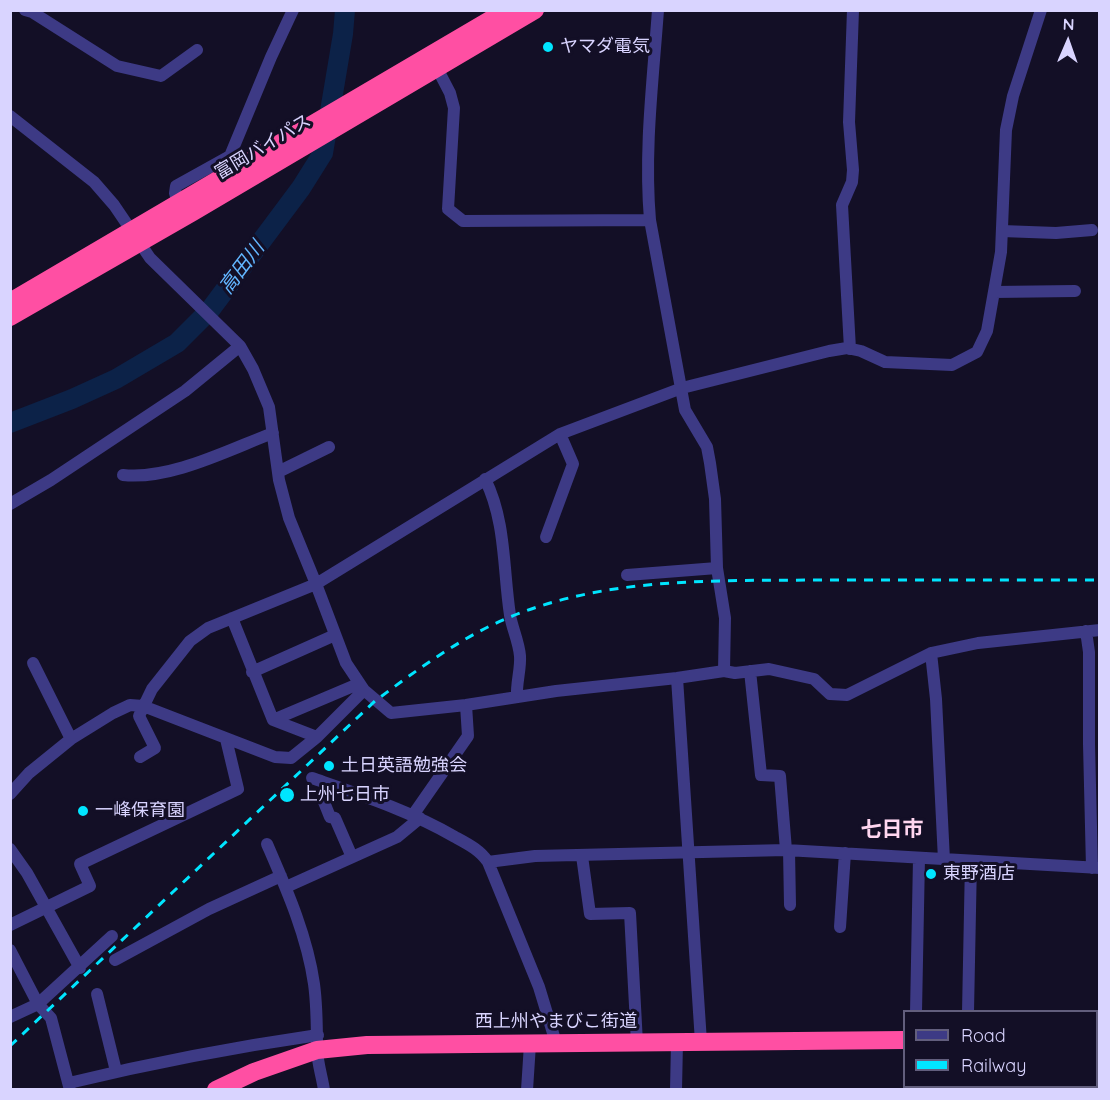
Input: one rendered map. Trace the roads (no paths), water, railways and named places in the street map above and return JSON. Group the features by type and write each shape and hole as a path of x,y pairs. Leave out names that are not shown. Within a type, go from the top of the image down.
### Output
{"highway":[{"name":"富岡バイパス","path":"10,317 374,87 507,10"},
{"name":"富岡バイパス","path":"186,205 364,112 535,10"},
{"name":"富岡バイパス","path":"10,302 136,236"},
{"name":"西上州やまびこ街道","path":"216,1089 318,1042 367,1045 903,1040"}],"street":[{"path":"25,10 32,12 117,66 160,76 197,50"},
{"path":"186,205 175,193 176,186 230,156 293,10"},
{"path":"658,10 648,148 650,220 686,410 707,447 710,463 715,499 717,568 725,618 724,670"},
{"path":"850,349 842,205 852,182 853,170 849,122 853,10"},
{"path":"140,757 155,748 139,716 142,706 152,689 190,641 208,628 316,584 560,434 682,388 830,351 850,349 861,351 885,362 952,365 977,352 987,331 1001,252 1006,130 1013,96 1041,10"},
{"path":"437,69 450,93 454,108 448,209 463,221 650,220"},
{"path":"10,116 94,182 114,205 150,258 236,342 253,369 269,407 278,472 289,518 346,663 361,687 391,713 677,678 724,670 735,673 768,669 814,679 830,694 847,695 931,653 978,643 1100,630"},
{"path":"1002,231 1056,233 1092,230"},
{"path":"994,292 1075,291"},
{"path":"10,504 51,480 185,391 236,342"},
{"path":"123,475 137,476 186,466 273,433"},
{"path":"546,537 573,464 560,434"},
{"path":"278,472 328,447"},
{"path":"485,479 495,498 510,617 520,656 516,684 517,697"},
{"path":"627,575 717,568"},
{"path":"232,618 273,720 317,737"},
{"path":"488,862 536,856 788,850 1096,868 1089,744 1089,652 1086,631"},
{"path":"252,672 335,635"},
{"path":"931,653 936,699 944,860"},
{"path":"33,663 71,739"},
{"path":"750,671 761,775 780,776 788,850 790,905"},
{"path":"677,678 701,1042"},
{"path":"273,720 361,687"},
{"path":"10,794 29,773 71,739 112,713 130,705 142,706 275,757 291,758 317,737 361,687"},
{"path":"116,960 208,909 351,857 396,837 416,816 468,736 466,705"},
{"path":"10,925 90,886 81,864 238,789 226,739"},
{"path":"312,778 416,816 482,853 488,862 536,979 556,1043"},
{"path":"324,802 330,817 335,818 351,857"},
{"path":"267,844 284,881 308,954 314,982 324,1089"},
{"path":"10,849 27,873 80,968"},
{"path":"840,927 845,854"},
{"path":"582,856 590,914 630,913 637,1043"},
{"path":"916,1010 919,858"},
{"path":"968,1010 971,861"},
{"path":"10,1017 38,1004 80,968 112,936"},
{"path":"10,950 38,1004 51,1018 69,1086 116,1071 259,1044 318,1042"},
{"path":"97,994 116,1071"},
{"path":"676,1089 677,1042"},
{"path":"527,1089 530,1044"}],"waterway":[{"name":"高田川","path":"10,423 116,379 177,343 210,310 301,188 323,153 345,10"}],"railway":[{"path":"10,1046 375,701 457,644 510,617 584,594 660,584 775,580 1100,580"}],"place":[{"name":"ヤマダ電気","path":"548,47"},
{"name":"土日英語勉強会","path":"329,766"},
{"name":"上州七日市","path":"287,795"},
{"name":"一峰保育園","path":"83,811"},
{"name":"東野酒店","path":"931,874"}],"district":[{"name":"七日市","path":"892,830"}]}
